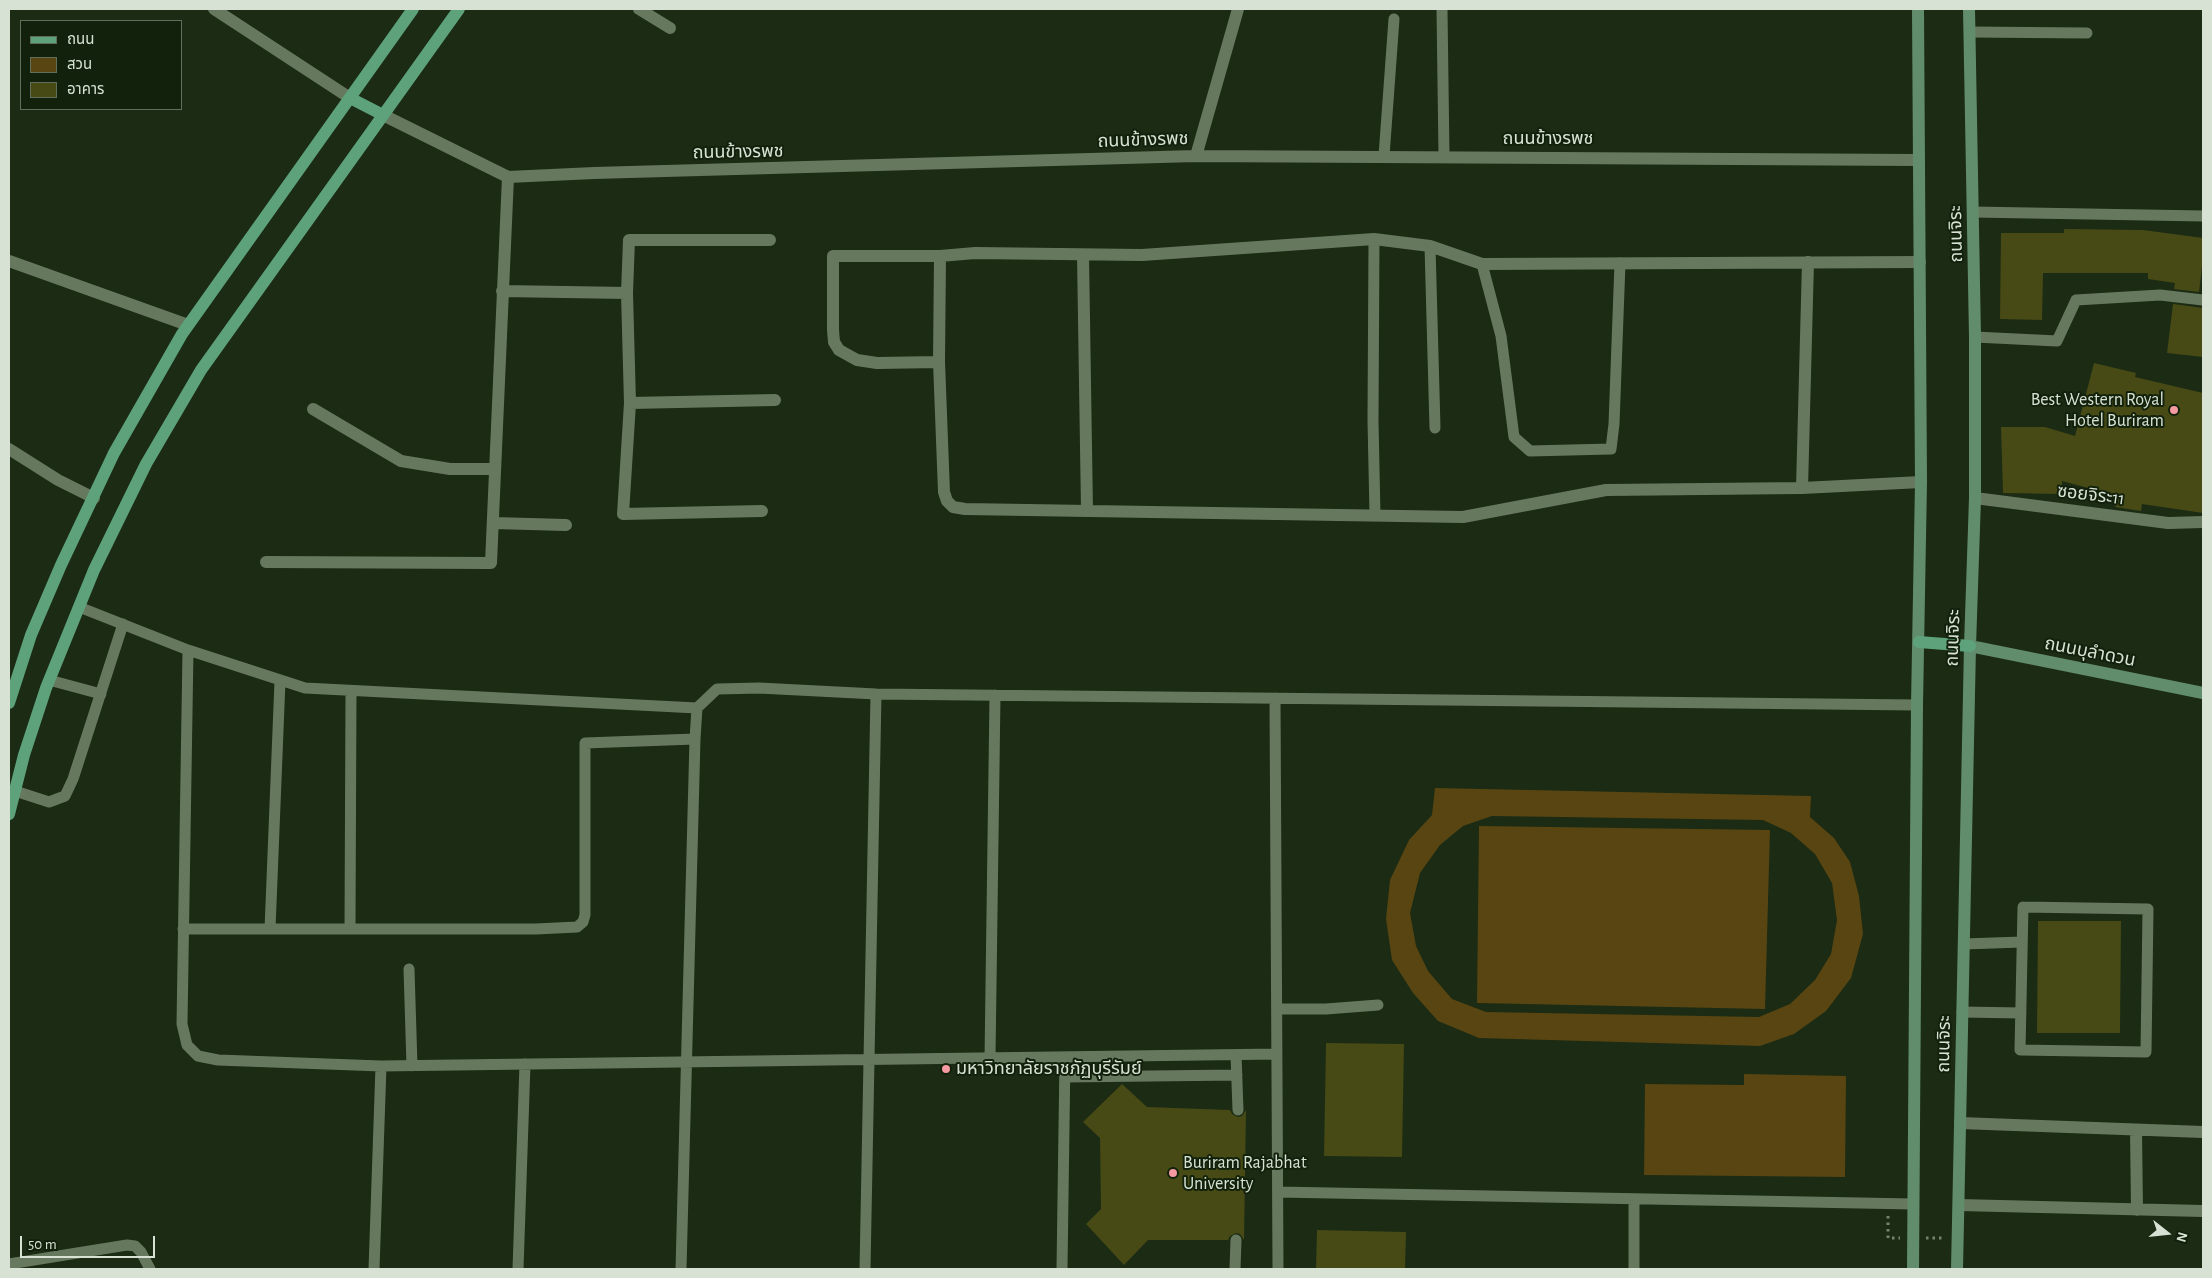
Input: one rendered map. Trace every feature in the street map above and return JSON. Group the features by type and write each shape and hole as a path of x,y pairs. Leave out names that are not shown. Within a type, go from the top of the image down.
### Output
{"main road":[{"path":"10,698 31,635 61,564 114,453 188,325 413,9"},
{"path":"9,814 24,755 49,680 94,570 146,464 201,370 459,9"},
{"name":"ถนนจิระ","path":"1913,1269 1917,704 1921,482 1918,9"},
{"name":"ถนนจิระ","path":"1957,1269 1970,646 1975,498 1975,338 1969,9"},
{"path":"350,98 383,115"},
{"path":"1919,642 1970,646"},
{"name":"ถนนบุลำดวน","path":"1970,646 2203,693"}],"street":[{"path":"214,9 350,98"},
{"path":"639,9 670,28"},
{"path":"1196,156 1238,9"},
{"name":"ถนนข้างรพช","path":"383,115 508,177 594,172 1196,156 1918,160"},
{"path":"266,562 492,563 508,177"},
{"path":"938,362 877,363 857,360 839,350 834,342 833,330 833,256 940,256 975,253 1142,255 1374,239 1430,246 1482,264 1920,262"},
{"path":"762,511 623,514 630,403 627,293 629,240 770,240"},
{"path":"1082,254 1087,511"},
{"path":"940,256 938,362 944,492 947,501 953,507 965,509 1463,516 1606,490 1802,488 1921,482"},
{"path":"9,261 188,325"},
{"path":"1802,488 1808,262"},
{"path":"502,290 627,293"},
{"path":"630,403 775,400"},
{"path":"313,409 401,460 450,469 495,469"},
{"path":"9,449 58,480 94,498"},
{"name":"ซอยจิระ11","path":"1975,498 2168,523 2203,522"},
{"path":"493,522 566,524"},
{"path":"1960,1124 2203,1132"},
{"path":"2136,1130 2137,1210"},
{"path":"1959,1205 2203,1212"}],"lane":[{"path":"1442,9 1444,156"},
{"path":"1384,156 1394,19"},
{"path":"1970,32 2087,33"},
{"path":"1973,212 2203,216"},
{"path":"1374,239 1373,421 1375,515"},
{"path":"1430,246 1435,428"},
{"path":"1482,264 1501,336 1514,437 1530,452 1611,449 1614,424 1620,263"},
{"path":"1975,338 2057,341 2076,300 2160,295 2203,300"},
{"path":"79,607 188,650 306,688 697,708"},
{"path":"15,792 49,802 64,796 73,779 123,624"},
{"path":"188,650 182,1024 187,1045 198,1056 218,1060 412,1066 1277,1054"},
{"path":"49,680 101,694"},
{"path":"270,928 280,681"},
{"path":"681,1269 695,739 697,708 717,689 759,688 876,694 1917,704"},
{"path":"350,928 351,690"},
{"path":"865,1269 876,694"},
{"path":"990,1058 995,695"},
{"path":"1275,698 1278,1269"},
{"path":"183,929 536,930 577,928 583,922 585,914 585,743 695,739"},
{"path":"2023,907 2148,909 2146,1052 2020,1050 2022,942 2023,907"},
{"path":"1964,944 2022,942"},
{"path":"409,969 412,1066"},
{"path":"1277,1010 1378,1006"},
{"path":"1962,1012 2021,1013"},
{"path":"1236,1055 1238,1110"},
{"path":"1062,1269 1065,1057"},
{"path":"518,1269 525,1064"},
{"path":"374,1269 381,1066"},
{"path":"1065,1077 1237,1076"},
{"path":"1278,1192 1914,1204"},
{"path":"1634,1199 1634,1269"},
{"path":"1235,1269 1236,1240"},
{"path":"9,1264 128,1245 135,1246 141,1252 150,1269"}],"path":[{"path":"1888,1204 1888,1238"}],"green space":[{"path":"1435,788 1811,796 1810,817 1834,838 1850,862 1859,896 1863,934 1851,978 1826,1011 1794,1034 1760,1046 1479,1038 1438,1021 1413,993 1392,960 1386,919 1390,880 1409,840 1432,815","holes":["1492,816 1763,820 1791,833 1815,854 1832,883 1837,920 1831,954 1815,980 1790,1004 1759,1017 1486,1012 1452,999 1428,971 1416,946 1410,913 1420,873 1440,845 1463,826"]},
{"path":"1479,826 1770,830 1765,1009 1477,1003"},
{"path":"1744,1074 1846,1076 1845,1177 1644,1175 1645,1084 1744,1085"}],"building":[{"path":"2064,229 2143,230 2203,238 2199,292 2174,289 2175,283 2148,279 2148,273 2043,273 2042,320 2000,319 2001,233 2064,233"},
{"name":"Best Western Royal Hotel Buriram","path":"2173,304 2203,308 2203,357 2167,353"},
{"path":"2094,363 2136,373 2135,377 2203,393 2203,513 2142,504 2141,511 2115,507 2118,496 2062,481 2062,494 2003,493 2001,427 2045,427 2075,436"},
{"path":"2038,921 2121,921 2120,1033 2037,1033"},
{"path":"1326,1043 1404,1044 1402,1157 1324,1156"},
{"name":"Buriram Rajabhat University","path":"1122,1084 1147,1107 1230,1110 1232,1114 1238,1117 1242,1116 1246,1110 1244,1240 1240,1234 1236,1233 1230,1236 1228,1240 1148,1240 1124,1265 1086,1224 1101,1209 1100,1138 1083,1122"},
{"path":"1317,1230 1406,1232 1405,1269 1316,1269"}],"place":[{"name":"Best Western Royal Hotel Buriram","path":"2174,410"},
{"name":"มหาวิทยาลัยราชภัฏบุรีรัมย์","path":"946,1069"},
{"name":"Buriram Rajabhat University","path":"1173,1173"}]}
